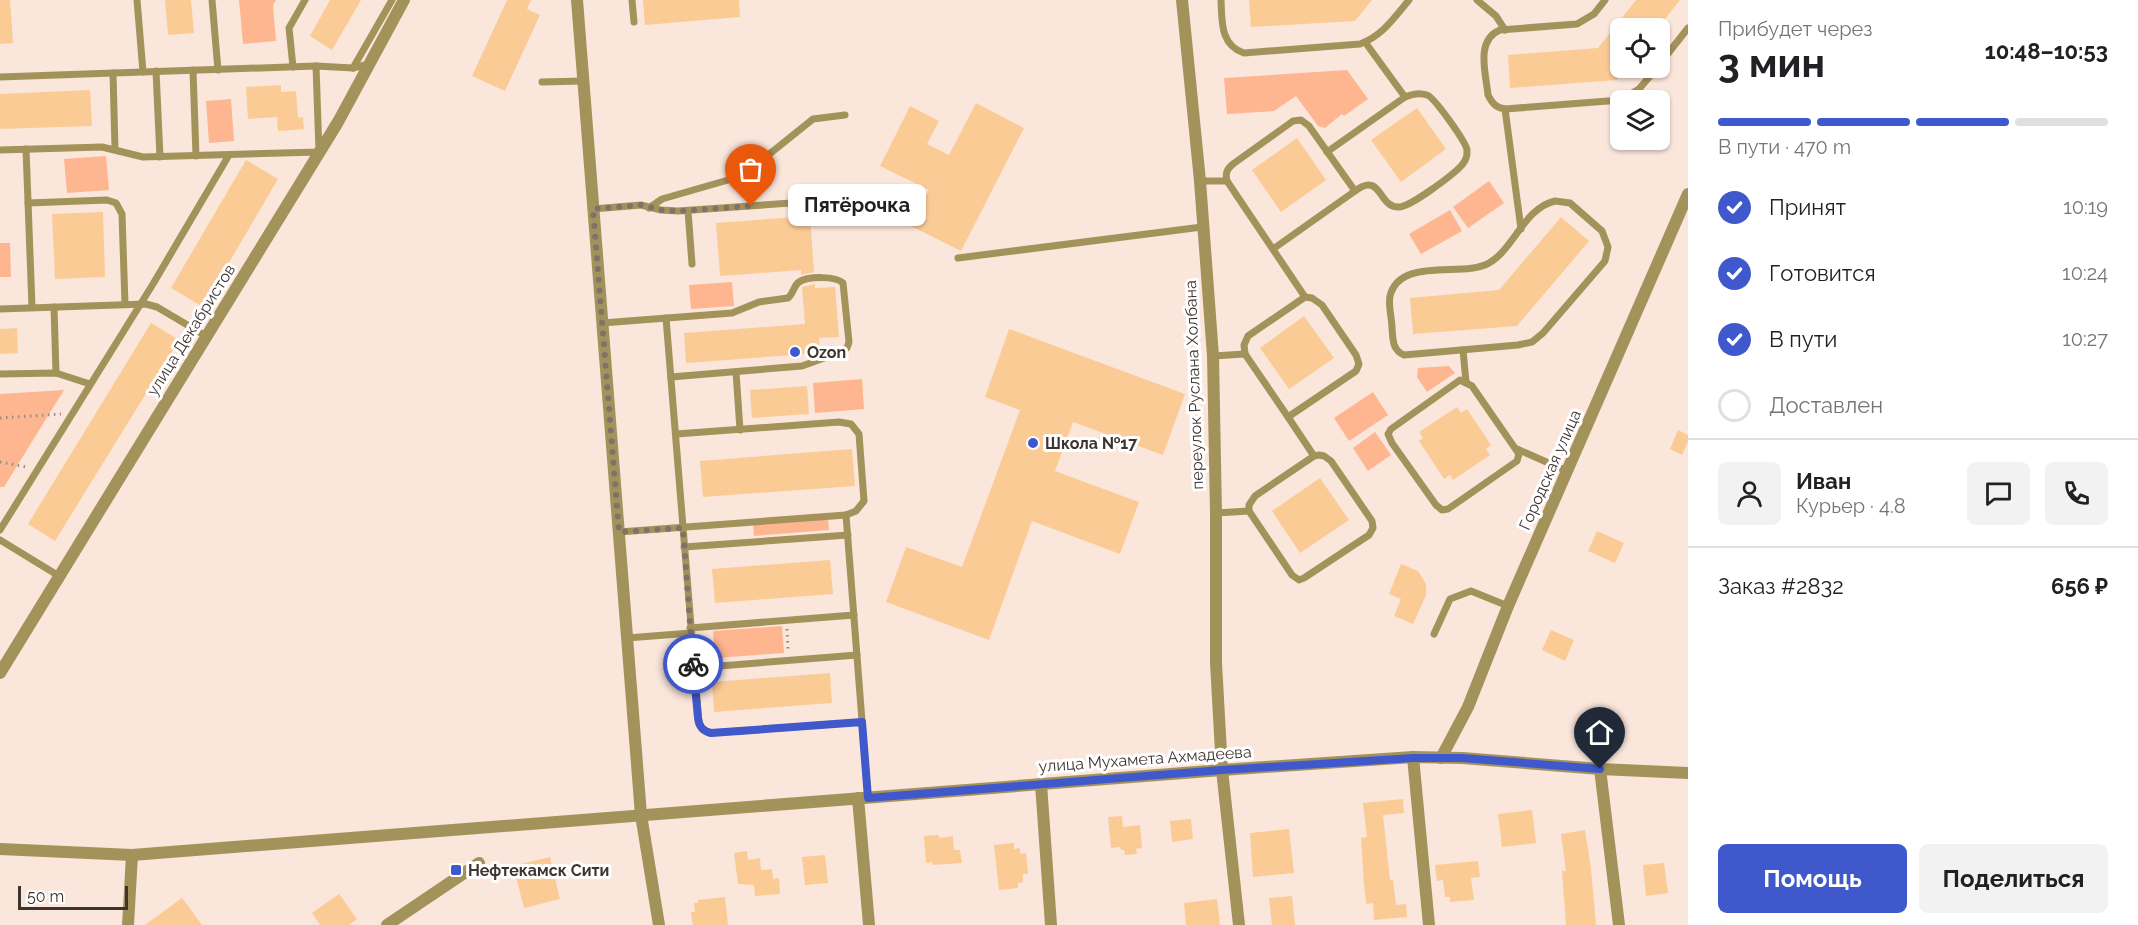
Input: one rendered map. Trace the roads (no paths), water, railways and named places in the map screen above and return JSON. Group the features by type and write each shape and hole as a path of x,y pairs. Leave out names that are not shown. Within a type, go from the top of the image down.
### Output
{"street":[{"name":"улица Декабристов","path":"0,673 319,152 404,0"},
{"path":"576,0 641,815 659,925"},
{"name":"переулок Руслана Холбана","path":"1182,0 1200,181 1212,356 1216,513 1216,663 1222,770 1239,925"},
{"name":"Городская улица","path":"1442,758 1468,707 1508,606 1688,194"},
{"path":"1413,758 1429,925"},
{"name":"улица Мухамета Ахмадеева","path":"0,849 132,855 1222,770 1413,758 1462,758 1600,769 1688,773"},
{"path":"1600,769 1619,925"},
{"path":"1041,784 1051,925"},
{"path":"863,798 869,925"},
{"path":"128,925 132,855"},
{"path":"387,925 479,863"}],"lane":[{"path":"137,0 143,72"},
{"path":"212,0 218,70"},
{"path":"293,67 289,28 305,0"},
{"path":"353,68 392,0"},
{"path":"632,0 633,22"},
{"path":"1221,0 1223,33 1226,40 1231,46 1244,52 1355,45 1365,42 1383,31 1409,0"},
{"path":"1477,0 1496,16 1505,30"},
{"path":"1605,0 1589,18 1577,24 1505,30 1491,35 1484,47 1488,95 1494,104 1505,109 1621,100 1640,89 1649,78"},
{"path":"1670,51 1688,28"},
{"path":"1365,42 1405,97"},
{"path":"0,77 316,66 353,68 369,64"},
{"path":"0,150 102,147 139,157 319,152 316,66"},
{"path":"193,70 196,156"},
{"path":"156,71 160,157"},
{"path":"113,73 116,149"},
{"path":"542,82 583,81"},
{"path":"1273,249 1364,184 1372,186 1395,207 1408,205 1464,162 1467,146 1432,97 1419,93 1405,97 1328,152"},
{"path":"1505,109 1521,229"},
{"path":"650,208 662,199 741,176 813,119 845,115"},
{"path":"1305,297 1227,181 1228,168 1293,121 1305,122 1355,191"},
{"path":"26,149 32,308"},
{"path":"0,530 153,284 229,155"},
{"path":"1200,181 1227,181"},
{"path":"28,202 106,200 116,203 122,214 125,304"},
{"path":"593,209 641,205 670,211 688,211 835,200"},
{"path":"1555,201 1570,203 1602,231 1607,240 1605,261 1539,338 1526,344 1463,350 1404,355 1398,352 1394,345 1390,297 1397,284 1414,273 1488,264 1540,207 1555,201"},
{"path":"688,211 692,264"},
{"path":"958,258 1202,227"},
{"path":"602,323 732,313 759,302 786,299 792,295 798,283 805,280 834,278 843,282 849,342 844,350 802,366 671,377"},
{"path":"1288,417 1356,371 1359,364 1356,355 1322,305 1312,298 1305,297 1248,336 1244,345 1245,354 1314,456"},
{"path":"0,309 140,303 157,307 206,336"},
{"path":"54,307 56,373"},
{"path":"666,318 699,724 702,729 711,733 862,722"},
{"path":"1463,350 1466,382"},
{"path":"1212,356 1245,354"},
{"path":"736,372 740,430"},
{"path":"0,374 56,373 90,384"},
{"path":"1460,380 1472,386 1517,449 1519,454 1517,461 1448,509 1442,510 1436,506 1392,443 1389,435 1391,429 1460,380"},
{"path":"619,532 846,515 856,511 864,501 859,434 854,426 845,422 676,434"},
{"path":"1517,449 1567,471"},
{"path":"1314,456 1324,456 1331,461 1372,521 1373,528 1369,535 1299,580 1292,575 1249,511 1250,500 1314,456"},
{"path":"1216,513 1249,511"},
{"path":"846,515 862,722 863,798"},
{"path":"684,547 848,535"},
{"path":"0,540 59,576"},
{"path":"1434,634 1450,599 1471,591 1508,606"},
{"path":"627,638 786,620 854,615"},
{"path":"693,668 857,655"}],"place":[{"name":"Пятёрочка","path":"751,206"},
{"name":"Ozon","path":"795,352"},
{"name":"Школа №17","path":"1033,443"},
{"name":"Нефтекамск Сити","path":"456,870"}]}
